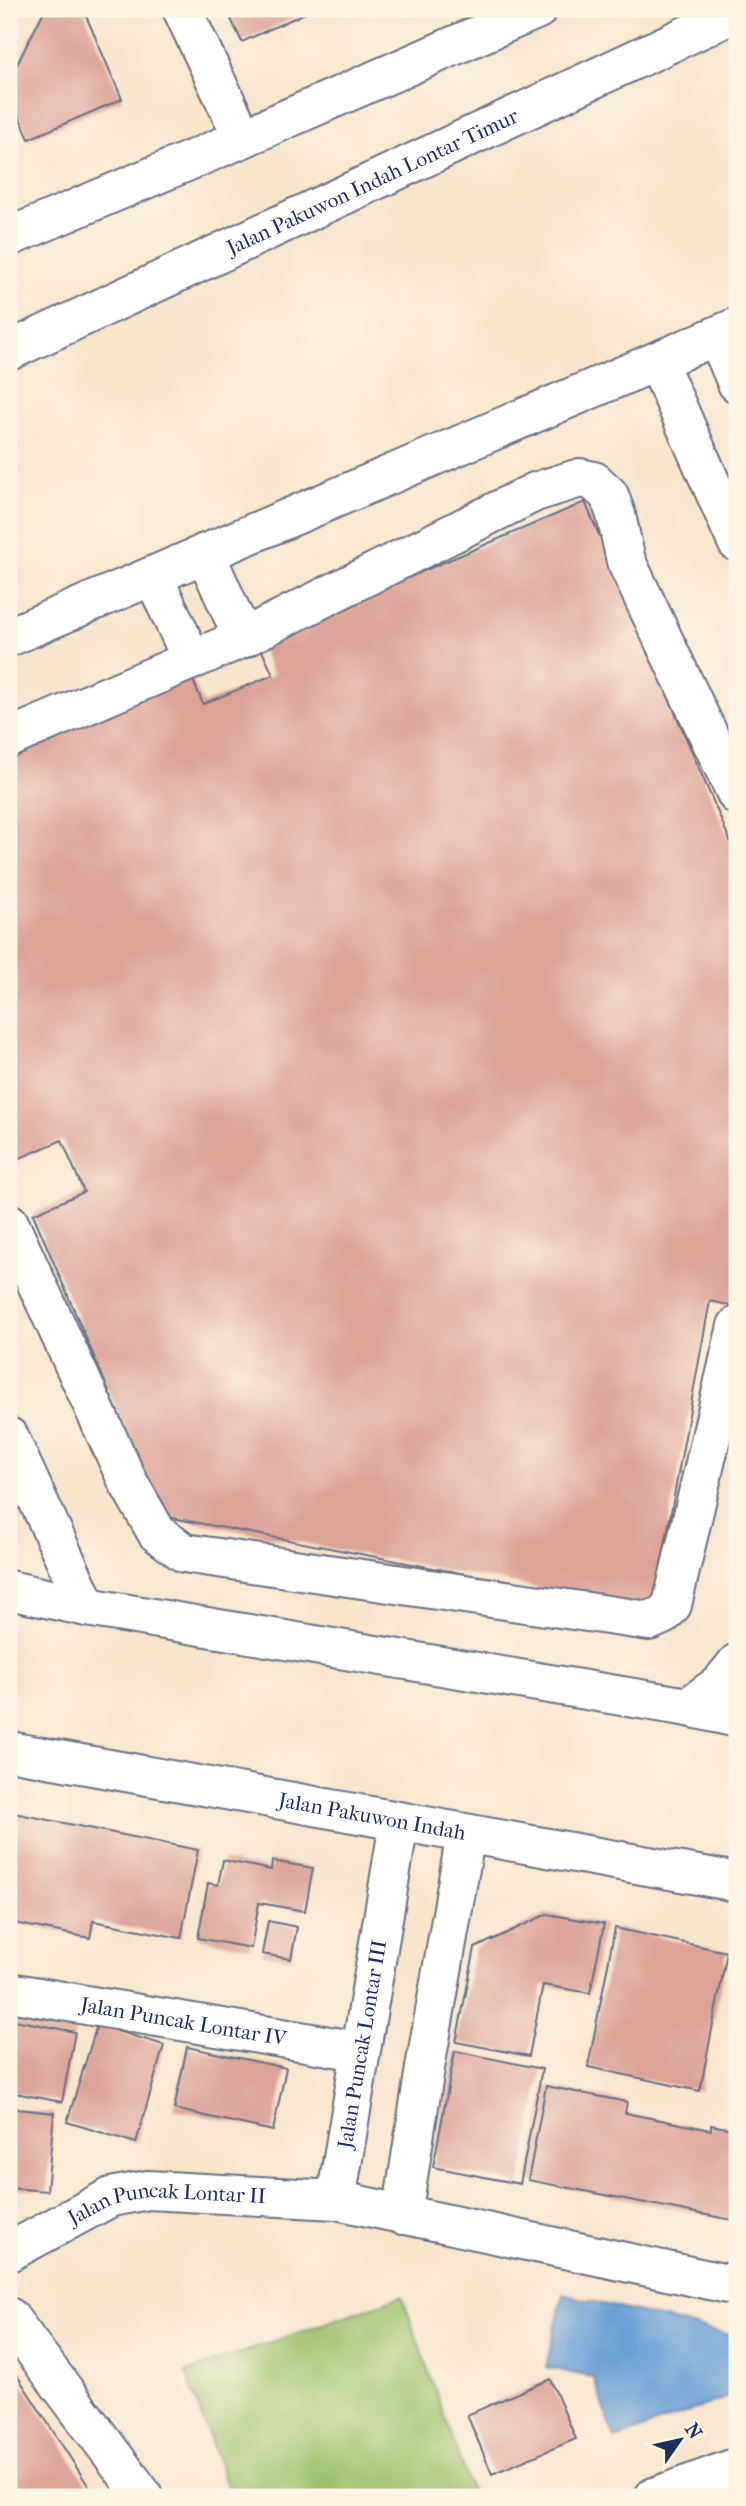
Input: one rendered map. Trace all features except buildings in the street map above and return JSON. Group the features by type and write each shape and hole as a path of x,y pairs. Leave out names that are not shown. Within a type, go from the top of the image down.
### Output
{"street":[{"path":"182,9 243,138"},
{"path":"9,237 538,9"},
{"name":"Jalan Pakuwon Indah Lontar Timur","path":"9,351 737,12"},
{"path":"9,637 727,332 737,383"},
{"path":"657,361 737,542"},
{"path":"9,738 243,638 535,492 580,478 594,481 608,495 616,515 626,561 737,795"},
{"path":"205,553 243,638"},
{"path":"153,576 191,660"},
{"path":"9,1225 128,1482 157,1533 184,1553 649,1621 663,1615 672,1605 727,1416 737,1326"},
{"path":"9,1437 87,1607"},
{"path":"9,1590 87,1607 688,1707 737,1718"},
{"path":"688,1707 720,1685 737,1663"},
{"name":"Jalan Pakuwon Indah","path":"9,1751 737,1882"},
{"name":"Jalan Puncak Lontar III","path":"336,2200 399,1823"},
{"path":"402,2215 466,1834"},
{"name":"Jalan Puncak Lontar IV","path":"9,1992 359,2051"},
{"name":"Jalan Puncak Lontar II","path":"9,2252 111,2197 148,2190 336,2200"},
{"path":"336,2200 737,2286"},
{"path":"9,2317 144,2497"},
{"path":"654,2497 737,2467"}],"green space":[{"path":"402,2296 472,2495 231,2497 186,2372"}],"water":[{"path":"563,2294 737,2337 737,2394 615,2439 594,2378 546,2367"}]}
